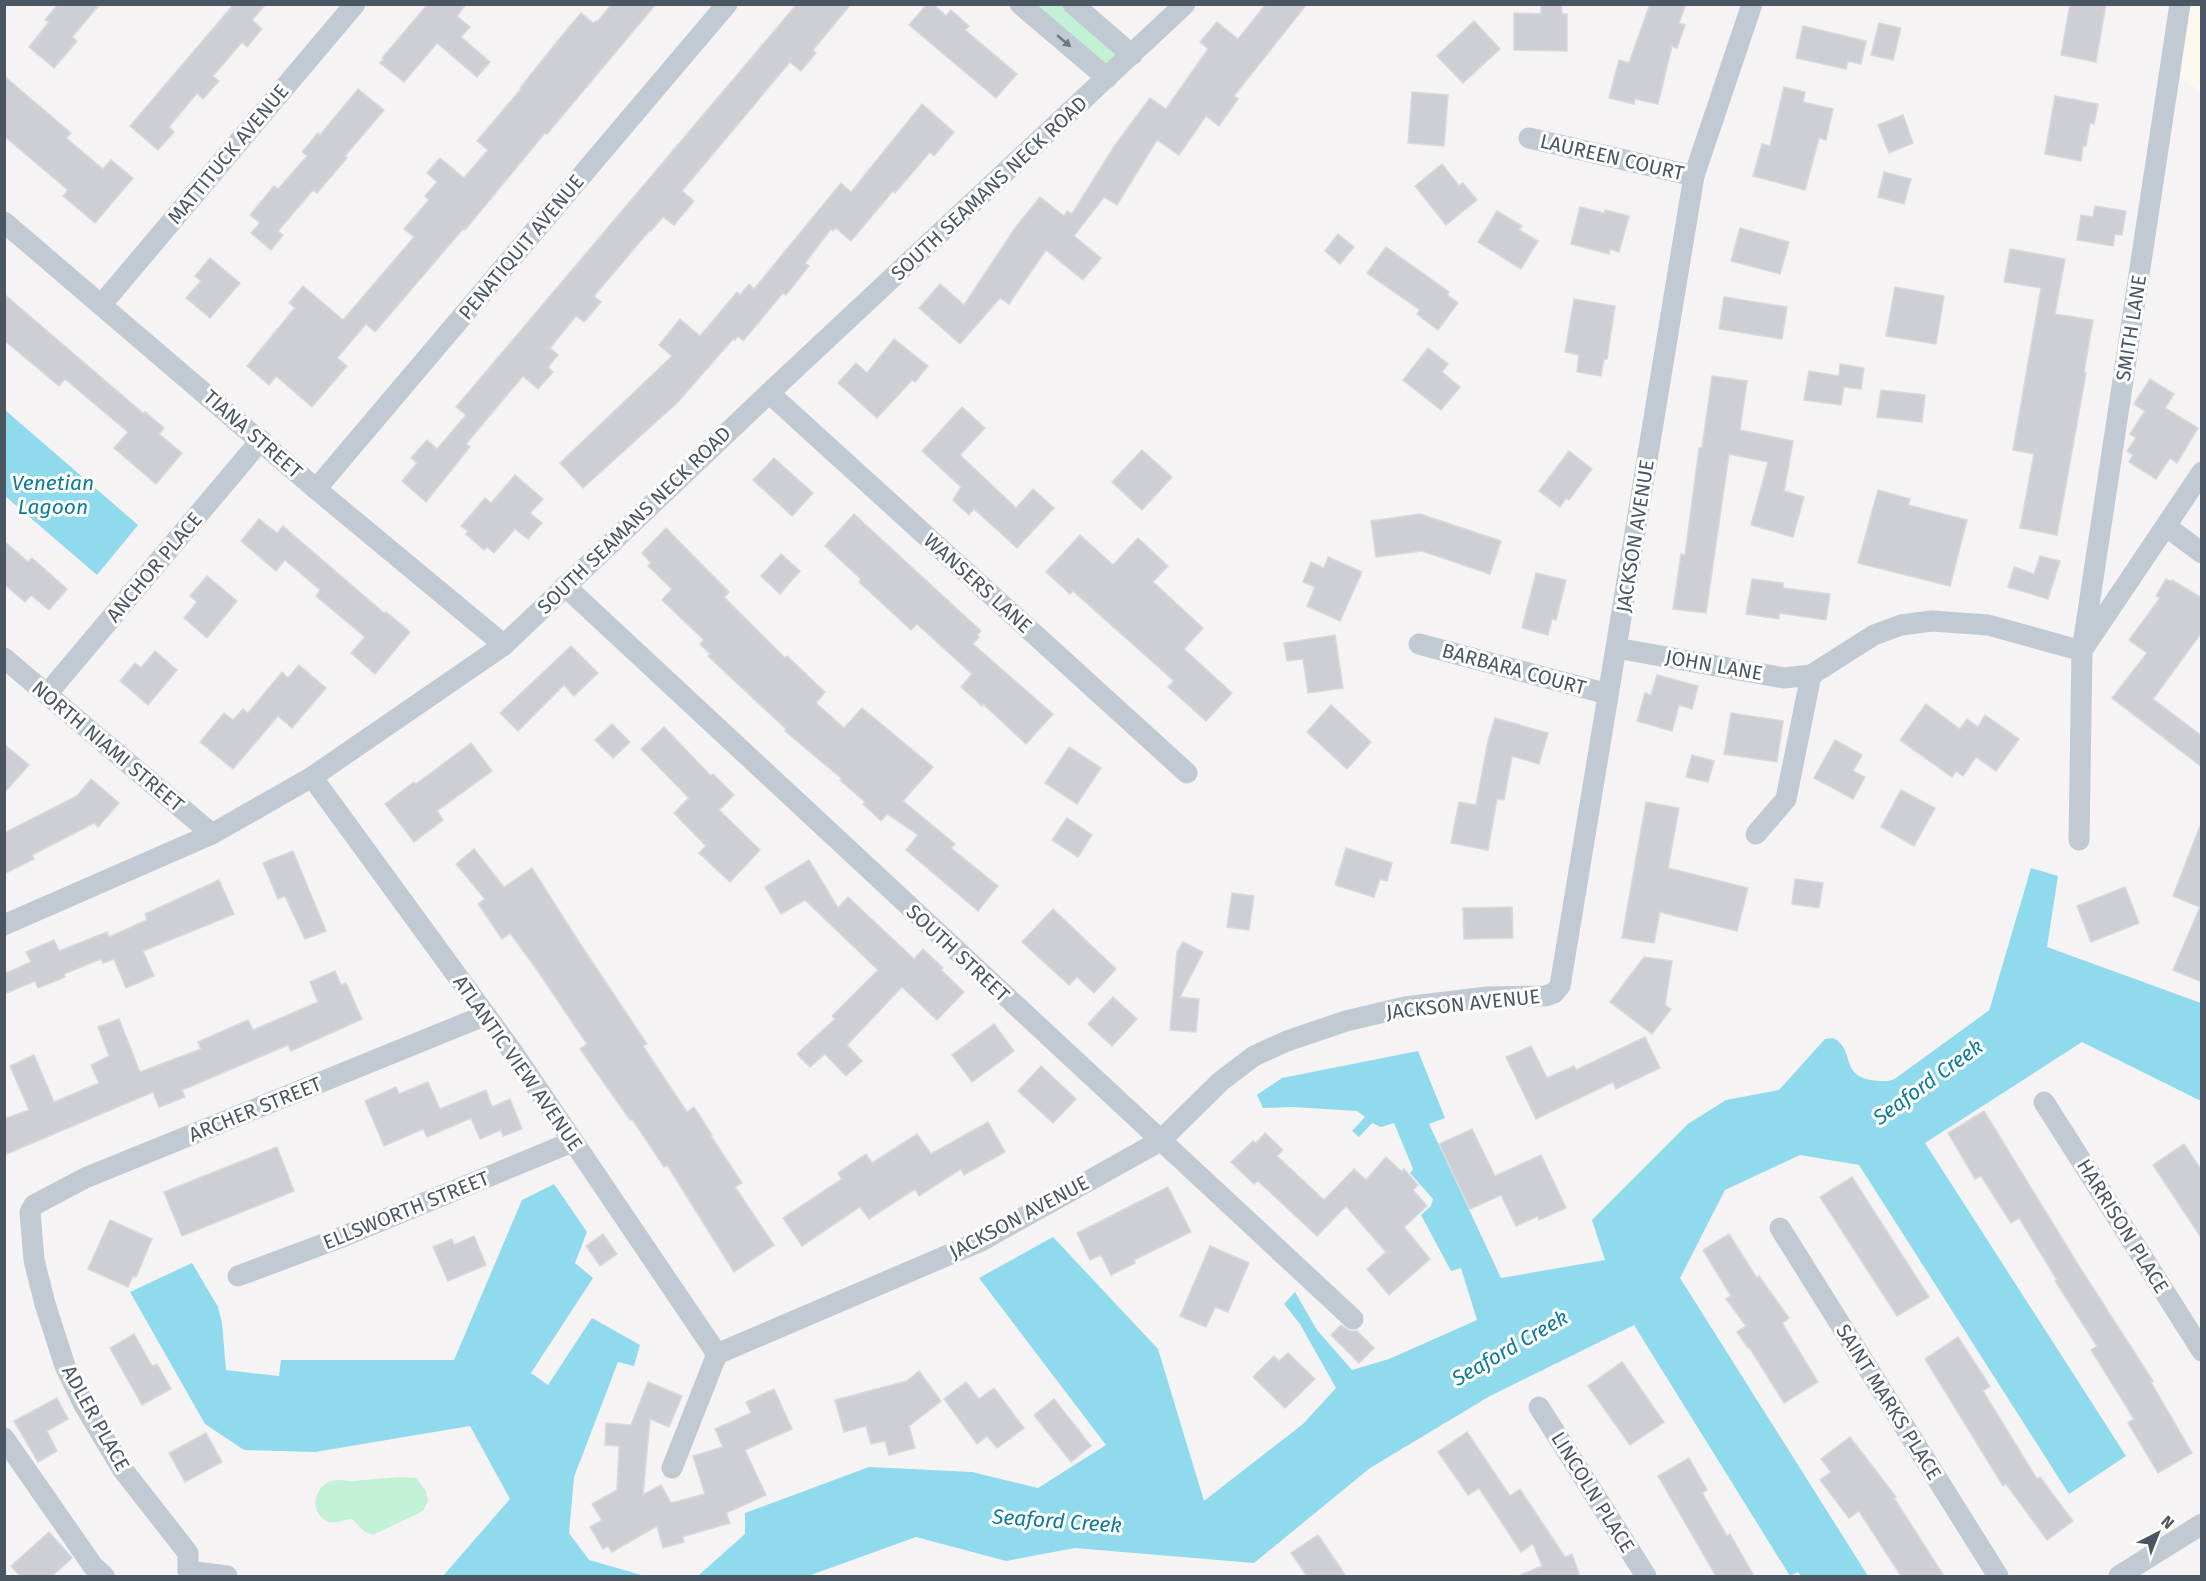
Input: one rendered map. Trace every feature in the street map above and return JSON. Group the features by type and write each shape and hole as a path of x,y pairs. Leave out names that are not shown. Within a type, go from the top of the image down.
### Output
{"street":[{"name":"MATTITUCK AVENUE","path":"102,304 354,4"},
{"name":"PENATIQUIT AVENUE","path":"316,489 727,4"},
{"path":"1020,4 1107,78"},
{"path":"1073,4 1132,55"},
{"name":"SOUTH SEAMANS NECK ROAD","path":"4,925 212,834 312,777 504,645 769,393 1185,4"},
{"name":"JACKSON AVENUE","path":"717,1354 981,1241 1160,1142 1221,1081 1254,1056 1287,1041 1346,1021 1405,1006 1487,997 1545,996 1554,993 1560,986 1694,176 1752,4"},
{"name":"SMITH LANE","path":"2079,840 2082,651 2180,4"},
{"name":"LAUREEN COURT","path":"1529,138 1694,176"},
{"name":"TIANA STREET","path":"4,222 316,489 504,645"},
{"name":"WANSERS LANE","path":"769,393 1187,773"},
{"name":"ANCHOR PLACE","path":"47,694 261,440"},
{"path":"2082,651 2202,472"},
{"path":"2167,527 2202,553"},
{"name":"SOUTH STREET","path":"566,586 1160,1142 1353,1319"},
{"name":"JOHN LANE","path":"1616,648 1784,678 1811,675 1874,635 1901,625 1932,621 1989,625 2082,651"},
{"name":"BARBARA COURT","path":"1419,644 1608,694"},
{"name":"NORTH NIAMI STREET","path":"4,658 212,834"},
{"path":"1756,834 1786,799 1811,675"},
{"name":"ATLANTIC VIEW AVENUE","path":"312,777 486,1015 717,1354"},
{"name":"ARCHER STREET","path":"30,1212 34,1205 85,1178 486,1015"},
{"name":"HARRISON PLACE","path":"2044,1102 2202,1351"},
{"name":"ELLSWORTH STREET","path":"238,1276 337,1239 572,1142"},
{"name":"ADLER PLACE","path":"30,1212 34,1260 45,1305 65,1366 84,1405 123,1470 188,1553 186,1574"},
{"name":"SAINT MARKS PLACE","path":"1780,1228 1998,1576"},
{"path":"672,1468 717,1354"},
{"name":"LINCOLN PLACE","path":"1539,1407 1646,1576"},
{"path":"4,1438 93,1566 104,1576"},
{"path":"2119,1576 2202,1524"},
{"path":"186,1574 227,1576"}],"shaded area":[{"path":"2170,5 2201,5 2201,92 2180,78 2188,10"}],"green space":[{"path":"1028,5 1066,5 1123,54 1107,71"},
{"path":"416,1478 426,1491 428,1501 423,1511 373,1535 365,1532 352,1519 329,1522 323,1519 316,1508 319,1491 332,1481"}],"water":[{"name":"Venetian Lagoon","path":"5,410 138,525 97,575 5,496"},
{"path":"2031,868 2058,876 2047,947 2201,1003 2201,1101 2082,1042 1925,1143 2126,1456 2069,1494 1859,1165 1800,1155 1725,1190 1680,1278 1868,1576 1801,1576 1798,1572 1790,1576 1634,1325 1490,1396 1370,1468 1254,1563 1075,1548 1006,1561 916,1537 808,1576 682,1576 699,1575 745,1534 745,1513 869,1467 972,1472 1038,1488 1106,1445 979,1278 1053,1237 1158,1349 1204,1501 1303,1424 1336,1388 1300,1324 1284,1304 1295,1292 1317,1330 1352,1370 1389,1359 1477,1320 1461,1268 1451,1271 1421,1215 1431,1206 1433,1199 1410,1173 1413,1169 1394,1123 1381,1127 1372,1123 1359,1137 1352,1131 1365,1117 1357,1111 1293,1107 1263,1108 1257,1095 1282,1078 1418,1051 1445,1118 1429,1124 1501,1278 1605,1260 1592,1220 1688,1124 1726,1100 1779,1090 1825,1039 1833,1038 1841,1044 1854,1071 1860,1077 1871,1080 1888,1081 1958,1063 1987,1018"},
{"path":"554,1184 587,1232 575,1263 593,1278 531,1373 548,1385 592,1318 640,1345 634,1366 618,1362 574,1477 569,1533 589,1560 645,1576 443,1576 510,1499 470,1426 315,1452 244,1450 205,1424 130,1292 192,1263 218,1307 222,1323 226,1370 279,1376 281,1360 454,1360 522,1200"}],"building":[{"path":"58,4 100,4 72,37 77,41 54,68 29,47 49,22 45,20"},
{"path":"234,4 266,4 252,20 262,29 247,47 242,42 213,76 219,81 203,99 197,93 169,127 174,132 158,150 130,126"},
{"path":"428,4 466,4 457,16 470,27 461,37 490,62 477,77 437,43 404,82 380,63"},
{"path":"612,4 656,4 465,230 463,229 375,332 366,324 337,358 347,366 312,407 276,376 269,385 247,366 295,308 289,303 303,286 343,320 414,237 404,229 429,200 425,196 437,182 427,173 440,158 464,178 488,150 477,141 581,13 593,23 597,22"},
{"path":"797,4 851,4 813,50 816,53 801,71 790,62 682,191 694,201 674,225 663,217 594,296 601,302 584,322 576,316 550,348 558,355 548,367 553,372 538,389 523,376 466,444 470,447 426,502 402,481 417,463 411,458 427,440 437,449 466,415 456,407"},
{"path":"927,4 933,4 946,16 951,10 969,26 965,30 1017,74 996,98 909,25"},
{"path":"1266,4 1307,4 1234,96 1238,99 1219,126 1206,116 1179,155 1157,140 1117,205 1104,197 1074,236 1101,258 1083,280 1046,250 1009,304 1000,298 960,344 919,308 940,284 964,305 1015,228 1040,197 1064,216 1067,211 1072,214 1115,145 1150,98 1166,109 1208,49 1200,42 1217,22 1238,39"},
{"path":"1541,4 1561,4 1562,14 1567,14 1567,51 1514,50 1514,13 1541,14"},
{"path":"1650,4 1686,4 1679,23 1685,25 1677,48 1672,46 1658,104 1635,99 1634,104 1609,98 1619,60 1629,63"},
{"path":"2070,4 2106,4 2096,62 2061,55"},
{"path":"1474,21 1500,49 1463,83 1437,56"},
{"path":"1879,23 1901,28 1893,60 1871,55"},
{"path":"1803,26 1866,41 1861,64 1848,61 1846,69 1796,58"},
{"path":"4,76 71,133 66,138 103,169 111,160 133,178 95,223 63,196 68,190 4,136"},
{"path":"1784,87 1805,92 1803,102 1833,109 1826,140 1819,138 1805,190 1753,176 1762,144 1770,146"},
{"path":"358,89 384,110 317,193 313,190 278,231 283,235 271,250 251,233 260,223 250,215 274,186 278,189 307,156 302,152 318,133 320,135"},
{"path":"1412,92 1448,95 1444,146 1408,143"},
{"path":"2055,96 2098,104 2094,124 2090,123 2086,146 2083,146 2081,161 2045,154"},
{"path":"922,104 954,132 934,156 930,152 851,241 836,228 833,231 831,229 805,263 809,266 786,295 783,293 743,341 738,336 735,340 733,339 678,402 583,488 560,463 672,356 659,345 680,319 700,336 737,292 740,295 749,284 754,289 841,183 851,192"},
{"path":"1903,115 1913,143 1889,153 1878,125"},
{"path":"1442,164 1459,186 1463,183 1477,200 1446,225 1415,186"},
{"path":"1884,172 1911,179 1904,204 1878,197"},
{"path":"2095,206 2126,211 2122,235 2115,234 2113,246 2077,240 2081,215 2093,217"},
{"path":"1580,207 1629,216 1619,252 1610,249 1609,254 1571,244"},
{"path":"1497,211 1522,226 1519,230 1538,241 1521,269 1478,242"},
{"path":"1740,228 1789,242 1780,274 1731,261"},
{"path":"1338,234 1354,247 1340,264 1325,251"},
{"path":"1386,247 1449,292 1447,295 1458,303 1438,330 1417,314 1420,310 1367,273"},
{"path":"2010,249 2065,259 2055,314 2093,320 2084,372 2086,373 2057,535 2020,528 2034,454 2013,450 2041,288 2004,282"},
{"path":"210,258 240,283 210,318 186,298 201,281 195,276"},
{"path":"1895,287 1944,296 1936,344 1886,336"},
{"path":"4,294 144,414 145,412 164,428 159,434 182,453 156,484 114,448 128,432 65,379 59,386 4,340"},
{"path":"1724,297 1787,307 1782,339 1719,329"},
{"path":"1574,299 1615,306 1607,359 1604,359 1601,376 1577,372 1579,355 1565,352"},
{"path":"894,339 928,366 915,382 912,380 877,418 838,383 856,363 867,373"},
{"path":"1428,348 1448,364 1442,372 1460,387 1441,410 1403,380"},
{"path":"1840,364 1864,368 1861,389 1844,387 1841,405 1804,400 1809,371 1839,376"},
{"path":"1712,376 1747,381 1740,430 1793,441 1784,491 1804,497 1793,537 1751,525 1768,462 1729,454 1706,613 1673,609 1681,554 1685,555 1699,448 1702,448"},
{"path":"2150,379 2174,394 2165,408 2198,428 2177,463 2170,458 2156,479 2129,462 2133,455 2127,451 2136,438 2130,434 2145,411 2134,404"},
{"path":"1881,390 1925,395 1922,422 1877,417"},
{"path":"962,407 985,428 960,455 1016,508 1033,489 1054,508 1017,548 974,509 969,515 953,500 961,487 922,451"},
{"path":"1142,450 1172,477 1142,510 1112,482"},
{"path":"1569,451 1592,469 1569,500 1566,498 1560,507 1539,491"},
{"path":"774,458 813,493 792,516 753,480"},
{"path":"515,475 543,499 530,513 542,523 528,539 515,529 494,553 487,547 484,550 466,534 468,531 461,526 485,498 491,503"},
{"path":"1878,490 1910,499 1908,505 1967,520 1950,586 1858,563"},
{"path":"854,514 981,631 973,644 1053,714 1026,744 961,687 972,674 917,624 911,630 859,582 861,579 825,546"},
{"path":"1420,514 1501,541 1490,574 1422,551 1376,557 1371,521"},
{"path":"259,519 277,533 283,526 384,613 386,612 410,632 375,674 351,653 365,637 316,596 320,590 285,560 276,571 241,541"},
{"path":"666,528 729,592 724,597 785,658 787,656 825,692 816,703 844,728 862,708 933,767 903,801 955,844 951,848 998,886 978,911 906,850 918,835 887,814 881,821 863,804 865,802 840,780 841,778 785,731 786,729 708,656 710,654 700,644 704,640 662,600 672,589 648,566 651,563 642,553"},
{"path":"1080,535 1113,565 1138,538 1168,566 1153,582 1203,628 1184,649 1232,693 1206,721 1168,687 1174,681 1073,591 1070,594 1046,572"},
{"path":"4,541 28,562 32,558 67,589 49,610 31,595 25,602 4,584"},
{"path":"781,554 800,571 780,594 761,576"},
{"path":"2040,556 2060,561 2048,599 2008,587 2014,567 2034,574"},
{"path":"1328,557 1362,572 1340,621 1307,606 1315,587 1303,582 1311,562 1324,568"},
{"path":"1536,573 1566,580 1556,620 1552,619 1548,635 1522,628"},
{"path":"207,576 237,601 207,638 184,618 197,602 190,596"},
{"path":"1752,579 1783,583 1783,588 1830,594 1826,620 1779,613 1779,619 1746,614"},
{"path":"2166,579 2171,582 2172,580 2202,598 2202,632 2153,699 2202,736 2202,767 2112,698 2147,653 2129,640 2160,598 2156,596"},
{"path":"1335,635 1343,688 1308,693 1303,659 1287,661 1284,643"},
{"path":"571,646 598,673 574,696 564,685 518,731 500,713"},
{"path":"155,651 177,670 148,705 120,681 135,663 141,668"},
{"path":"299,665 326,688 292,728 278,716 233,769 200,742 224,713 233,720 243,709 248,713 282,672 288,678"},
{"path":"1657,675 1698,686 1692,709 1679,705 1672,731 1637,721 1645,693 1651,695"},
{"path":"1926,704 1960,729 1967,719 1978,727 1985,715 2019,739 1996,771 1976,757 1963,776 1956,771 1952,777 1900,740"},
{"path":"1331,705 1371,742 1347,769 1307,732"},
{"path":"1731,713 1783,721 1777,762 1724,754"},
{"path":"1495,718 1548,733 1539,764 1512,756 1504,800 1497,799 1488,850 1451,843 1459,802 1476,805 1488,741"},
{"path":"612,724 630,742 613,758 595,740"},
{"path":"664,727 711,776 713,774 734,795 719,810 760,850 730,882 699,853 706,846 674,813 689,798 641,749"},
{"path":"1835,740 1862,755 1853,771 1865,777 1853,799 1814,778"},
{"path":"471,743 492,771 437,811 443,820 414,842 385,804"},
{"path":"4,744 29,765 4,793"},
{"path":"1069,747 1101,768 1077,804 1045,783"},
{"path":"1692,755 1714,761 1708,782 1686,777"},
{"path":"91,779 119,803 98,827 94,823 32,855 34,859 4,874 4,833 77,796"},
{"path":"1901,790 1935,808 1914,846 1881,827"},
{"path":"1646,802 1679,808 1668,868 1748,888 1737,931 1660,912 1654,943 1622,938"},
{"path":"1067,818 1092,835 1078,857 1052,840"},
{"path":"2200,826 2202,826 2202,982 2173,970 2200,907 2173,896"},
{"path":"1346,848 1392,863 1387,881 1380,879 1374,897 1335,885"},
{"path":"474,849 504,887 532,868 647,1044 643,1046 687,1112 694,1107 712,1135 742,1183 735,1187 774,1245 734,1272 667,1165 664,1167 580,1049 587,1044 537,970 510,933 502,939 478,904 485,899 456,864"},
{"path":"293,851 326,931 305,939 285,896 278,899 263,863"},
{"path":"809,860 838,908 848,897 914,959 923,949 964,992 937,1020 902,987 847,1045 862,1061 846,1076 825,1054 810,1067 797,1054 835,1019 832,1016 878,970 805,900 781,914 765,887"},
{"path":"1795,879 1823,883 1819,908 1792,904"},
{"path":"219,880 234,914 143,951 154,976 126,988 114,959 103,963 101,959 64,974 65,977 38,988 35,981 4,994 4,974 31,962 26,952 54,940 59,951 107,932 109,937 147,920 145,914"},
{"path":"2125,887 2139,923 2091,942 2077,906"},
{"path":"1232,893 1254,896 1249,930 1227,927"},
{"path":"1512,907 1513,938 1464,939 1463,908"},
{"path":"1053,909 1116,969 1094,993 1077,977 1069,985 1022,942"},
{"path":"1183,942 1203,952 1180,997 1199,999 1196,1032 1170,1030 1177,952"},
{"path":"1644,957 1672,961 1665,1005 1671,1009 1652,1034 1610,1002"},
{"path":"335,971 341,985 346,983 362,1019 291,1051 288,1045 182,1090 185,1097 159,1107 153,1092 4,1155 4,1119 29,1110 10,1066 34,1055 54,1102 99,1083 91,1065 109,1056 98,1027 119,1019 140,1072 201,1049 198,1042 248,1020 253,1030 318,1002 310,982"},
{"path":"1113,997 1137,1019 1112,1046 1088,1024"},
{"path":"994,1024 1014,1051 972,1082 952,1055"},
{"path":"1645,1037 1660,1068 1616,1089 1613,1082 1536,1119 1506,1057 1531,1046 1547,1078 1574,1066 1576,1070"},
{"path":"1041,1066 1076,1099 1053,1123 1018,1091"},
{"path":"428,1082 440,1109 486,1090 492,1107 510,1099 522,1129 503,1136 501,1130 480,1139 471,1118 427,1137 423,1129 384,1146 365,1101 396,1087 399,1094"},
{"path":"1984,1111 2153,1381 2151,1382 2192,1453 2158,1473 2128,1423 2134,1419 2091,1350 2097,1346 2055,1281 2057,1280 2019,1218 2011,1223 1981,1176 1975,1179 1948,1133"},
{"path":"988,1122 1005,1152 964,1175 961,1169 919,1196 915,1189 869,1219 860,1207 802,1246 783,1218 842,1179 838,1173 866,1154 872,1163 917,1134 931,1154"},
{"path":"1472,1129 1495,1176 1541,1155 1566,1208 1539,1220 1538,1216 1516,1226 1501,1195 1470,1209 1439,1144"},
{"path":"1265,1133 1283,1150 1277,1156 1324,1200 1354,1169 1366,1180 1386,1157 1402,1172 1404,1169 1418,1185 1413,1190 1427,1206 1404,1227 1430,1259 1389,1295 1367,1269 1386,1252 1346,1206 1317,1236 1258,1181 1254,1184 1231,1162"},
{"path":"2184,1144 2202,1171 2202,1239 2153,1165"},
{"path":"277,1147 294,1191 182,1236 164,1192"},
{"path":"1852,1177 1929,1297 1897,1316 1820,1197"},
{"path":"1168,1187 1191,1232 1134,1260 1135,1263 1111,1275 1101,1255 1090,1260 1077,1233"},
{"path":"110,1220 152,1239 136,1277 133,1276 128,1287 88,1269"},
{"path":"603,1234 617,1254 600,1266 586,1246"},
{"path":"1729,1234 1757,1278 1759,1276 1789,1318 1782,1323 1818,1382 1784,1403 1737,1332 1746,1326 1726,1299 1731,1296 1703,1250"},
{"path":"474,1236 486,1265 448,1281 433,1247 452,1239 454,1245"},
{"path":"1210,1246 1249,1263 1228,1312 1215,1307 1206,1327 1180,1316"},
{"path":"1341,1325 1350,1331 1357,1331 1374,1348 1359,1363 1331,1335"},
{"path":"134,1334 152,1366 157,1364 171,1389 142,1405 110,1348"},
{"path":"1958,1337 1990,1386 1983,1391 2037,1479 2040,1477 2073,1521 2047,1540 2006,1484 2003,1486 1925,1359"},
{"path":"1288,1353 1315,1379 1285,1408 1253,1377 1274,1356 1279,1361"},
{"path":"1622,1362 1664,1422 1630,1445 1588,1386"},
{"path":"919,1371 941,1401 909,1426 915,1448 889,1455 885,1441 871,1444 866,1426 844,1432 835,1400 907,1381"},
{"path":"648,1382 682,1396 669,1427 650,1419 643,1495 661,1485 671,1503 705,1494 693,1456 723,1447 715,1429 751,1413 746,1402 774,1389 792,1429 745,1450 766,1495 726,1513 730,1523 682,1537 684,1542 663,1548 657,1526 612,1552 608,1546 603,1549 590,1527 602,1520 592,1504 617,1490 619,1446 605,1445 606,1423 631,1425"},
{"path":"966,1382 979,1399 994,1388 1024,1428 997,1448 987,1436 977,1444 944,1399"},
{"path":"57,1398 68,1419 47,1431 57,1451 38,1462 14,1421"},
{"path":"1054,1399 1091,1446 1071,1462 1034,1415"},
{"path":"1467,1432 1510,1496 1520,1489 1565,1557 1572,1554 1580,1576 1518,1576 1542,1566 1533,1544 1521,1552 1479,1488 1468,1495 1438,1452"},
{"path":"206,1433 222,1462 185,1482 169,1453"},
{"path":"1850,1437 1896,1497 1894,1498 1944,1576 1901,1576 1859,1511 1849,1518 1820,1480 1831,1472 1821,1459"},
{"path":"1689,1458 1707,1490 1702,1493 1727,1536 1730,1534 1754,1576 1716,1576 1658,1476"},
{"path":"49,1532 72,1558 52,1576 20,1576 11,1566"},
{"path":"1318,1535 1346,1576 1307,1576 1291,1553"}],"waterway":[{"name":"Seaford Creek","path":"1904,1100 2010,1023"}]}
